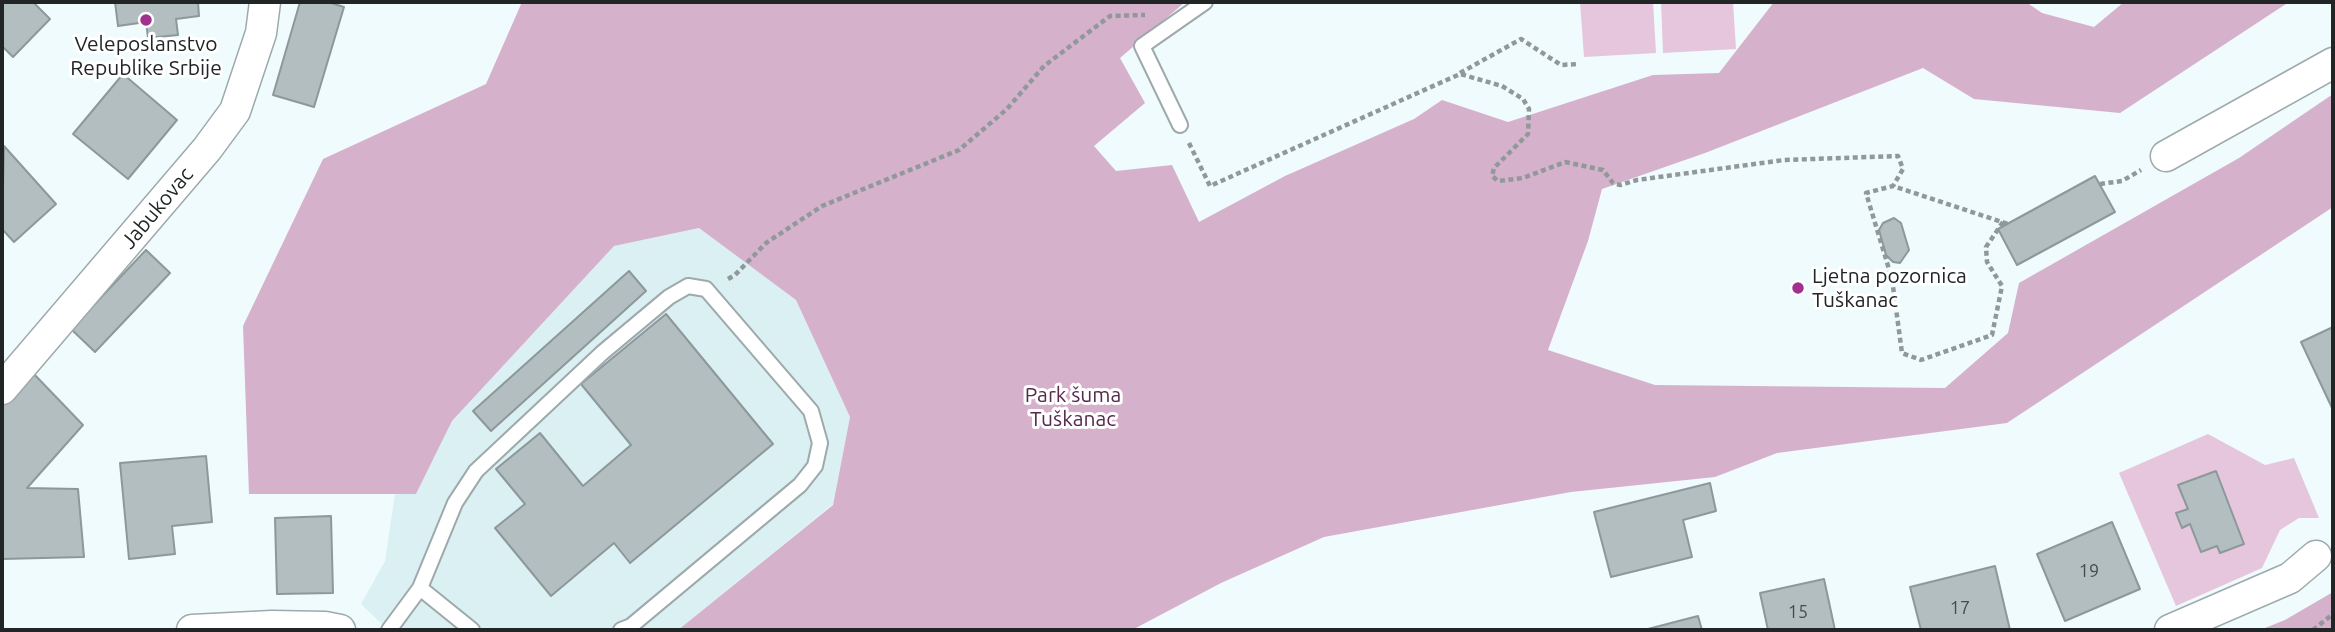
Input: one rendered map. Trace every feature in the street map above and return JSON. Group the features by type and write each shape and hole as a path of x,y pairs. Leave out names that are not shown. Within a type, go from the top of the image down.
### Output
{"street":[{"name":"Jabukovac","path":"2,389 207,149 235,111 261,33 265,2"},
{"path":"2156,162 2333,63"},
{"path":"2170,630 2291,578 2316,556"},
{"path":"192,630 272,626 340,630"}],"lane":[{"path":"1180,125 1142,46 1205,2"},
{"path":"389,630 420,588 455,503 476,471 602,353 669,297 688,286 706,289 719,300 811,411 820,443 815,466 800,485 631,626 621,630"},
{"path":"420,588 472,630"}],"path":[{"path":"706,289 735,275 766,243 822,206 959,150 1007,109 1044,66 1110,16 1184,15"},
{"path":"1180,125 1210,186 1460,74 1521,39 1561,65 1578,64"},
{"path":"1460,74 1502,86 1524,99 1529,109 1528,134 1494,168 1492,176 1498,181 1523,178 1565,162 1603,170 1614,183 1620,185 1784,160 1898,156 1903,169 1893,186 1866,193 1892,279 1902,353 1921,360 1992,335 2002,286 1987,262 1986,247 2005,223 1893,186"},
{"path":"2099,184 2122,181 2156,162"},
{"path":"2313,630 2333,614"}],"shaded area":[{"path":"1580,2 1653,2 1656,53 1584,57"},
{"path":"1661,2 1733,2 1736,49 1663,53"},
{"path":"699,228 796,300 850,417 833,504 678,630 388,630 361,604 385,561 395,494 416,494 452,421 614,246"},
{"path":"2208,434 2265,465 2294,458 2319,518 2299,518 2280,530 2262,568 2176,606 2119,473"}],"green space":[{"name":"Park šuma Tuškanac","path":"522,2 1185,2 1120,58 1145,103 1094,146 1116,171 1172,165 1199,222 1285,176 1414,119 1442,100 1508,122 1653,75 1719,73 1774,2 2026,2 2042,13 2094,27 2124,2 2289,2 2120,113 1974,99 1923,68 1705,153 1602,189 1588,241 1548,350 1655,385 1945,388 2008,333 2019,283 2239,158 2333,94 2333,207 2007,423 1777,453 1715,477 1571,492 1324,537 1221,583 1132,630 678,630 833,505 850,417 796,300 699,228 614,246 452,421 416,494 249,494 243,326 323,159 486,84"},
{"path":"2333,592 2333,630 2260,630 2285,620"}],"building":[{"path":"2,2 33,2 50,19 13,57 2,46"},
{"name":"Veleposlanstvo Republike Srbije","path":"115,2 198,2 199,16 176,19 178,35 148,38 146,22 118,26"},
{"path":"300,2 328,2 344,7 314,107 273,95"},
{"path":"123,74 177,120 128,179 73,134"},
{"path":"4,146 56,204 14,242 2,229"},
{"path":"2095,176 2115,212 2017,265 1998,229"},
{"path":"1894,218 1901,223 1909,250 1900,263 1893,262 1886,255 1879,230 1883,223"},
{"path":"146,250 170,273 95,352 71,329"},
{"path":"629,271 646,291 491,431 473,411"},
{"path":"666,314 773,444 630,563 614,543 551,596 495,528 525,504 496,469 540,433 583,486 631,445 581,384"},
{"path":"2333,327 2333,410 2301,342"},
{"path":"32,372 83,425 27,488 78,489 84,557 2,559 2,406"},
{"path":"206,456 212,522 172,526 175,554 129,559 120,463"},
{"path":"2216,471 2244,544 2220,553 2217,546 2201,552 2190,524 2182,528 2176,513 2188,509 2178,485"},
{"path":"1710,483 1716,511 1683,520 1692,557 1611,577 1594,512"},
{"path":"331,516 333,593 277,594 275,518"},
{"path":"2112,522 2140,589 2065,621 2037,554"},
{"path":"1995,566 2010,630 1921,630 1910,587"},
{"path":"1824,579 1835,630 1768,630 1760,593"},
{"path":"1698,616 1702,630 1644,630"}],"place":[{"name":"Veleposlanstvo Republike Srbije","path":"146,20"},
{"name":"Ljetna pozornica Tuškanac","path":"1798,288"}]}
